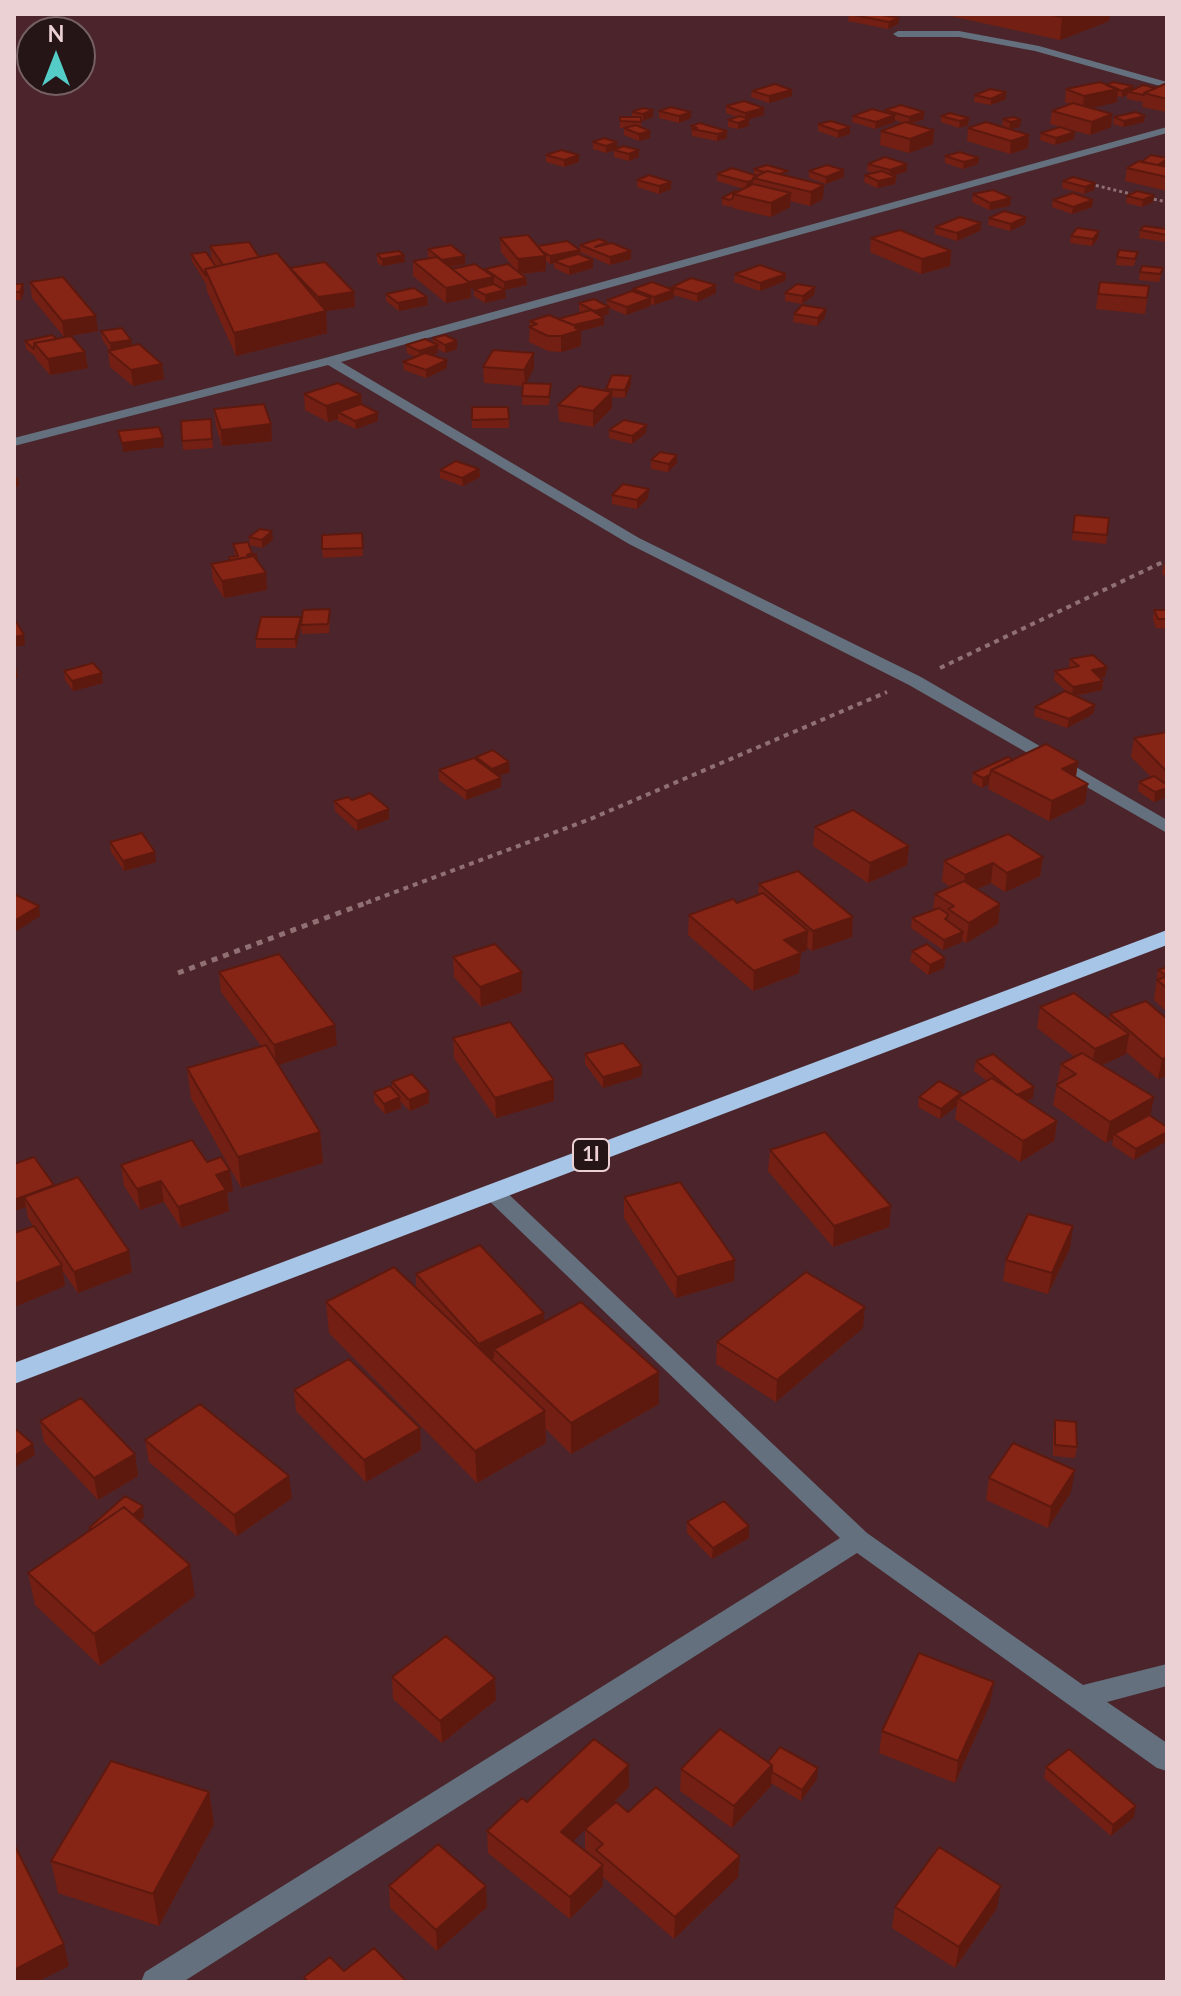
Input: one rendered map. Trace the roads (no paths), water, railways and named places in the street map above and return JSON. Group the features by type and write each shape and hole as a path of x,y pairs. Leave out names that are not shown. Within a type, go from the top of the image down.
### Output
{"highway":[{"name":"1I","path":"14,1374 1167,937"}],"street":[{"path":"898,34 959,34 1036,48 1167,85"},
{"path":"14,442 330,361 1167,130"},
{"path":"330,361 634,541 915,681 1167,828"},
{"path":"493,1192 858,1540 1167,1759"},
{"path":"156,1982 858,1540"},
{"path":"1080,1697 1167,1675"}]}
